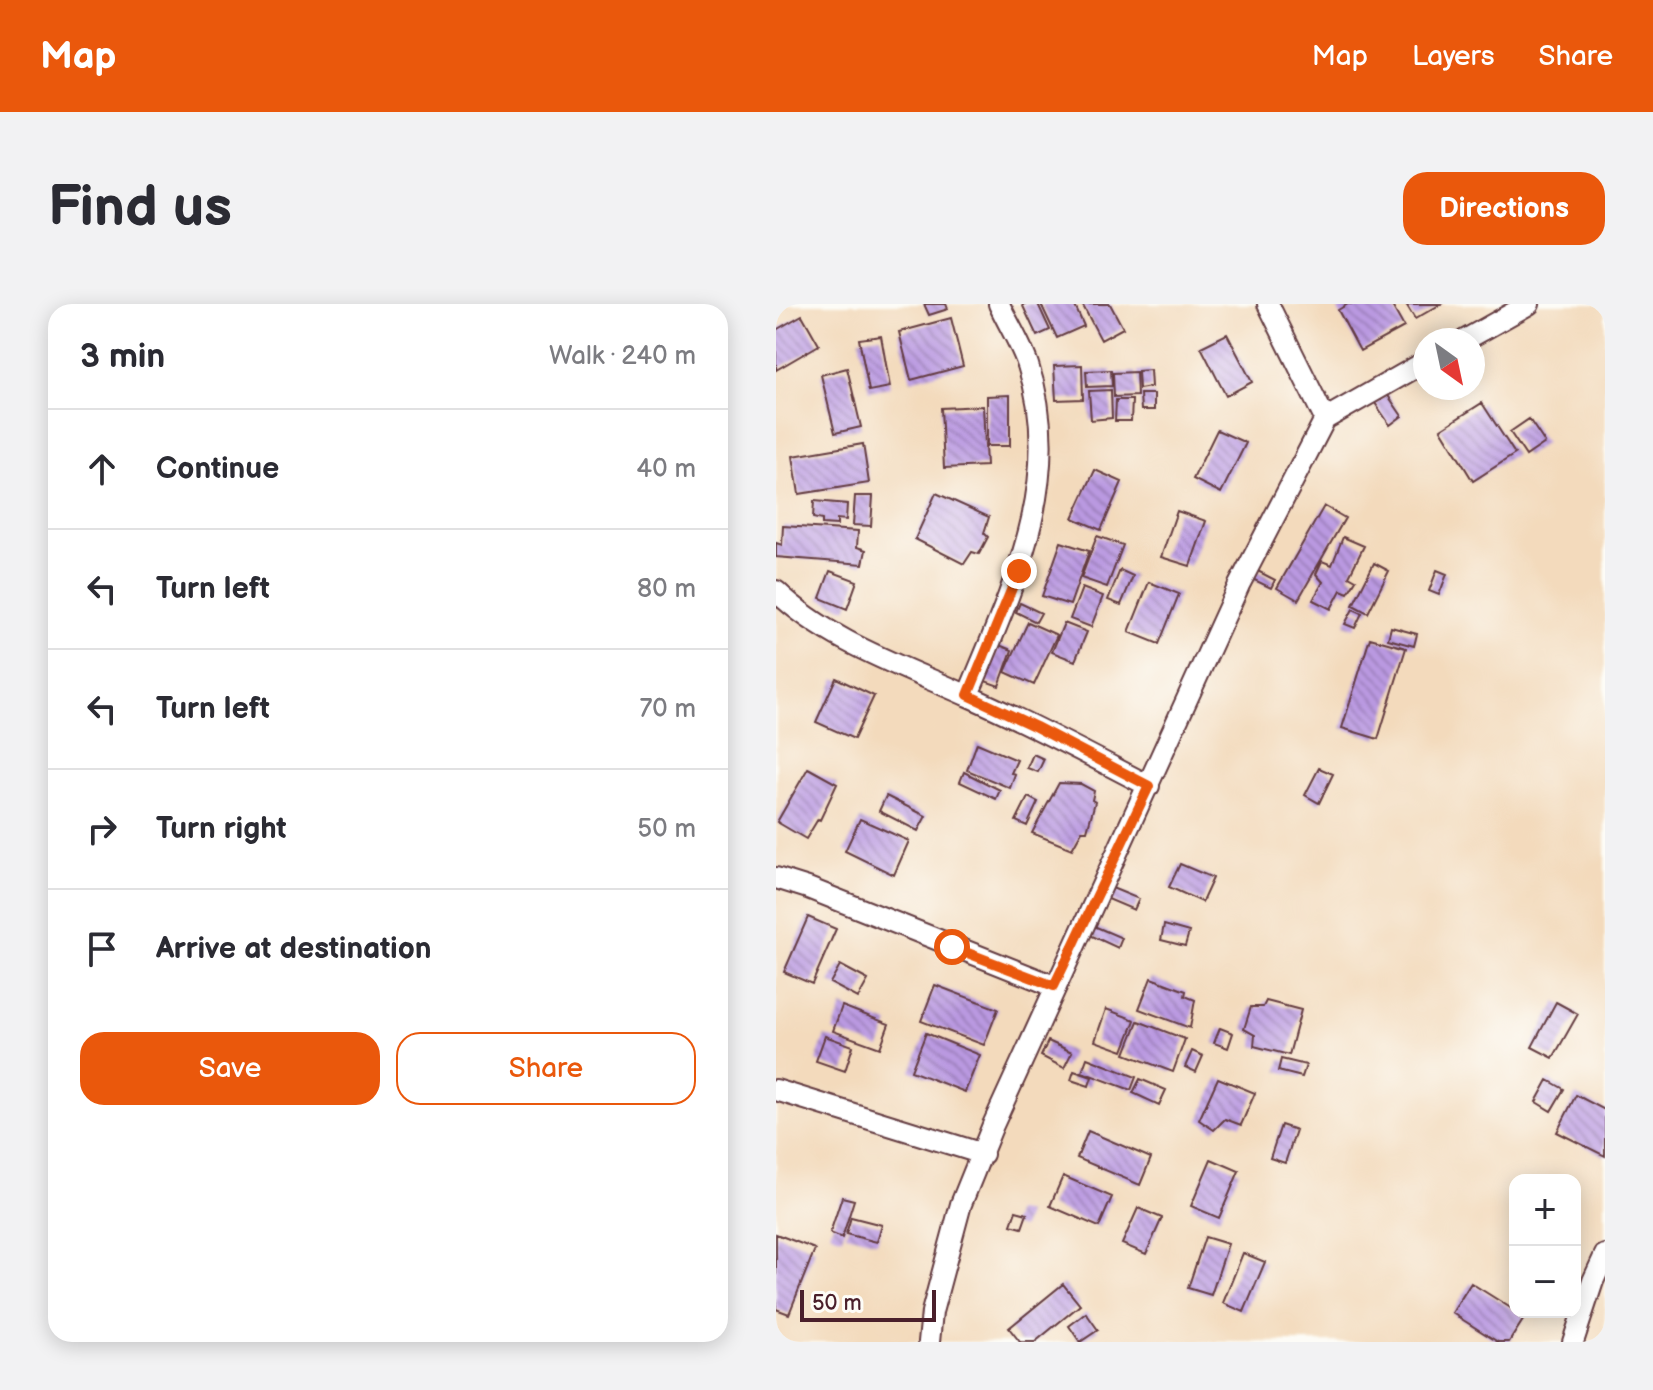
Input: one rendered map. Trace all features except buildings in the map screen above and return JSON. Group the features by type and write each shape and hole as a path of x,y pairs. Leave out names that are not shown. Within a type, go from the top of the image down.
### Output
{"street":[{"path":"968,695 1019,571 1038,489 1042,441 1028,364 999,304"},
{"path":"1268,304 1325,419"},
{"path":"1485,329 1529,304"},
{"path":"929,1342 932,1312 961,1204 1054,986 1149,786 1239,585 1325,419 1413,369"},
{"path":"776,591 799,614 873,655 1036,727 1149,786"},
{"path":"776,878 1054,986"},
{"path":"776,1090 983,1154"},
{"path":"1573,1342 1605,1255"}],"route":[{"path":"952,947 1054,986 1149,786 968,695 1019,571"}]}
